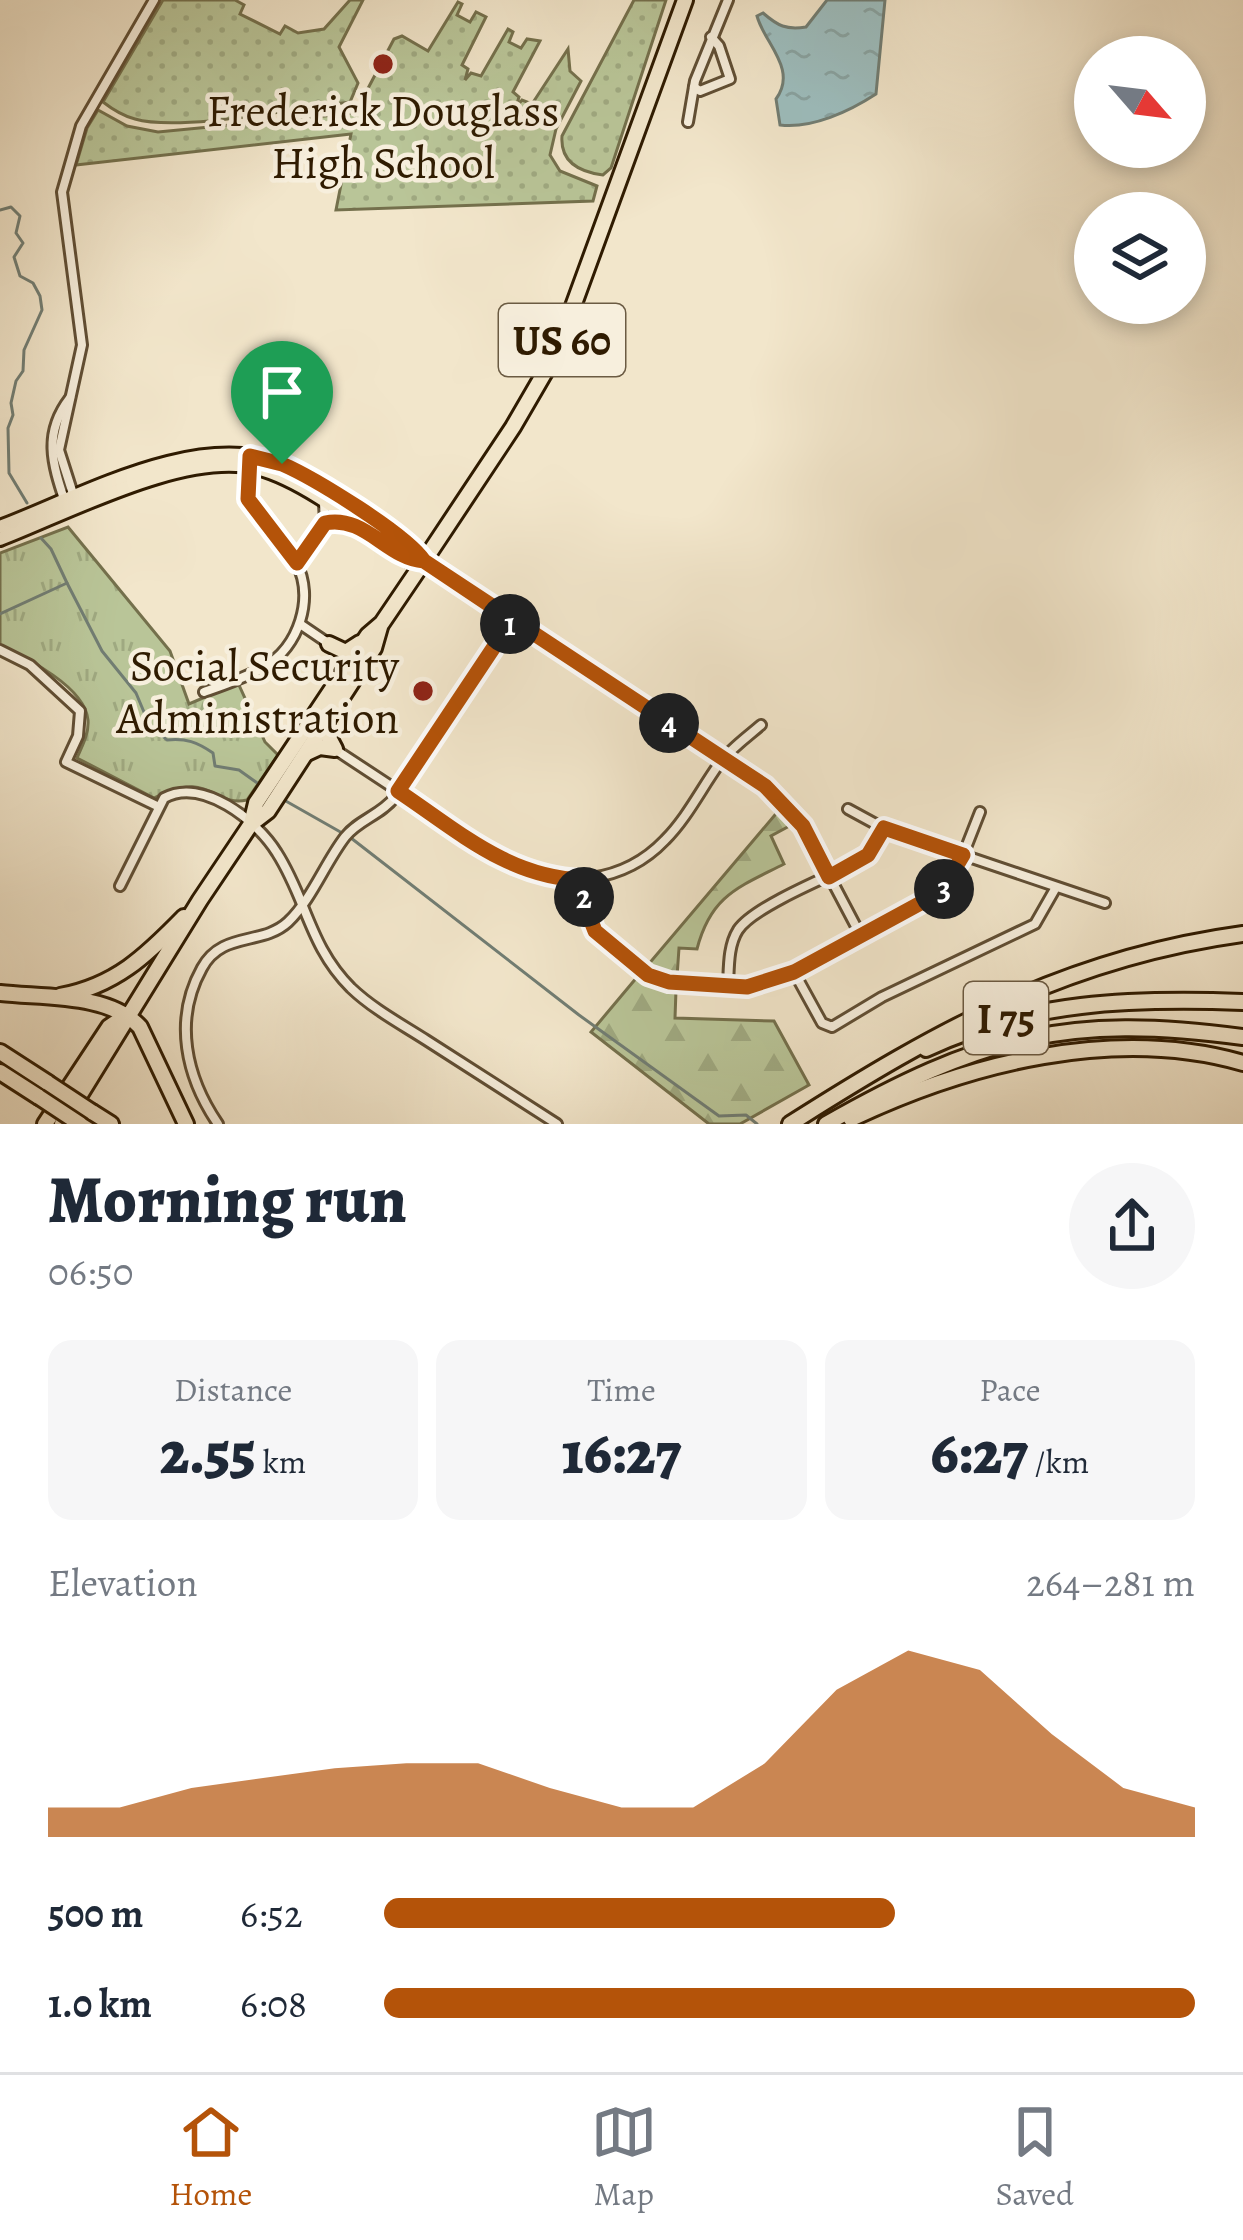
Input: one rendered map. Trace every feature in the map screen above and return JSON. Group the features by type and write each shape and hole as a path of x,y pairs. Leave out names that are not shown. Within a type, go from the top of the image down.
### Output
{"highway":[{"name":"US 60","path":"251,824 256,803 368,635 424,561 556,353 686,0"},
{"name":"US 60","path":"62,1124 200,900 251,824 268,811 374,649 382,622"},
{"path":"328,646 350,651 368,635"},
{"path":"328,646 339,660 338,681"},
{"path":"327,719 326,732 335,749"},
{"path":"304,755 320,747 335,749"},
{"path":"46,999 113,980 150,952 200,900"},
{"path":"791,1124 910,1048 1012,999 1142,955 1243,934"},
{"path":"0,993 109,1007 128,1014 140,1027 186,1124"},
{"name":"I 75","path":"791,1124 932,1046 1002,1019 1113,1000 1243,1002"},
{"name":"US 60","path":"45,1124 109,1027 128,1014"},
{"name":"I 75","path":"826,1124 937,1066 1021,1039 1119,1025 1243,1036"},
{"path":"841,1124 956,1078 1059,1055 1135,1048 1201,1054 1243,1064"},
{"path":"0,1052 111,1124"},
{"path":"0,1072 80,1124"}],"main road":[{"path":"0,527 176,471 250,461 282,464 315,482 416,549 424,561"},
{"path":"250,461 289,481 408,560 424,561"},
{"path":"0,539 71,504"}],"street":[{"path":"71,504 53,466 51,440 59,412 71,397 82,345 62,210 64,179 81,126 154,0"},
{"path":"688,122 710,37 728,0"},
{"path":"694,87 700,91 730,79 719,46 710,37"},
{"path":"204,692 274,661 299,626 305,595 297,563 249,504 250,461"},
{"path":"297,563 325,523 323,503"},
{"path":"325,523 352,522"},
{"path":"424,561 765,786 811,837 861,936"},
{"path":"218,1124 199,1092 188,1057 186,1021 195,982 206,961 222,946 280,928 300,906 351,830 384,809 398,791 512,620"},
{"path":"299,626 328,646"},
{"path":"0,650 30,665 80,711 81,727 66,762 157,806"},
{"path":"335,749 524,872 584,880 614,873 650,854 676,828 722,759 761,725"},
{"path":"121,886 157,806 174,793 206,795 251,824 280,857 323,954 365,1000 557,1124"},
{"path":"848,808 884,828 1105,903"},
{"path":"584,880 586,908 595,931 639,968 669,982 765,984 941,892 980,812"},
{"path":"728,986 732,942 741,925 868,855 884,828"},
{"path":"794,972 822,1022 832,1027 1035,924 1055,889"}],"green space":[{"path":"163,0 235,0 244,5 240,14 280,34 285,26 298,33 324,29 350,0 363,0 339,47 358,83 350,102 180,123 135,119 118,112 103,102"},
{"path":"634,0 666,0 611,168 603,175 595,174 568,159 562,136"},
{"path":"458,2 462,4 457,15 470,22 476,12 486,17 462,65 468,69 465,80 471,73 481,76 508,29 513,32 509,42 521,48 527,39 540,41 513,92 519,97 516,107 522,100 532,104 568,49 570,71 581,81 556,129 550,155 560,171 597,186 593,201 336,210 351,134 76,165 98,110 127,126 158,132 355,113 394,39 402,36 428,51"},
{"path":"68,527 170,651 189,704 238,683 265,742 278,755 247,800 188,787 154,798 77,758 88,720 77,696 53,675 0,646 0,553"},
{"path":"780,809 795,823 771,836 784,864 719,904 697,949 679,948 677,977 647,966"},
{"path":"638,976 676,990 675,1018 774,1021 809,1085 740,1124 709,1124 591,1032"}],"water":[{"path":"827,0 885,0 876,94 830,117 780,125 776,99 782,88 782,67 757,16 763,13 778,24 806,27"}],"waterway":[{"path":"0,210 11,207 20,216 16,233 23,243 14,257 20,276 33,283 40,296 42,310 24,350 8,428 9,473 27,503"},
{"path":"41,538 67,583"},
{"path":"0,614 67,583 102,651 136,693 149,724 167,740 202,746 213,753 215,766 239,770 260,785"},
{"path":"284,800 351,838 579,1015 719,1116 746,1115 757,1124"}],"place":[{"name":"Frederick Douglass High School","path":"383,64"},
{"name":"Social Security Administration","path":"423,691"}],"route":[{"path":"282,464 250,456 248,499 297,563 325,523 352,522 408,560 424,561 512,620 398,791 524,872 584,880 586,908 595,931 648,975 669,982 765,984 950,883 963,855 884,828 863,860 829,877 811,837 765,786 424,561 394,534 282,464"}]}
